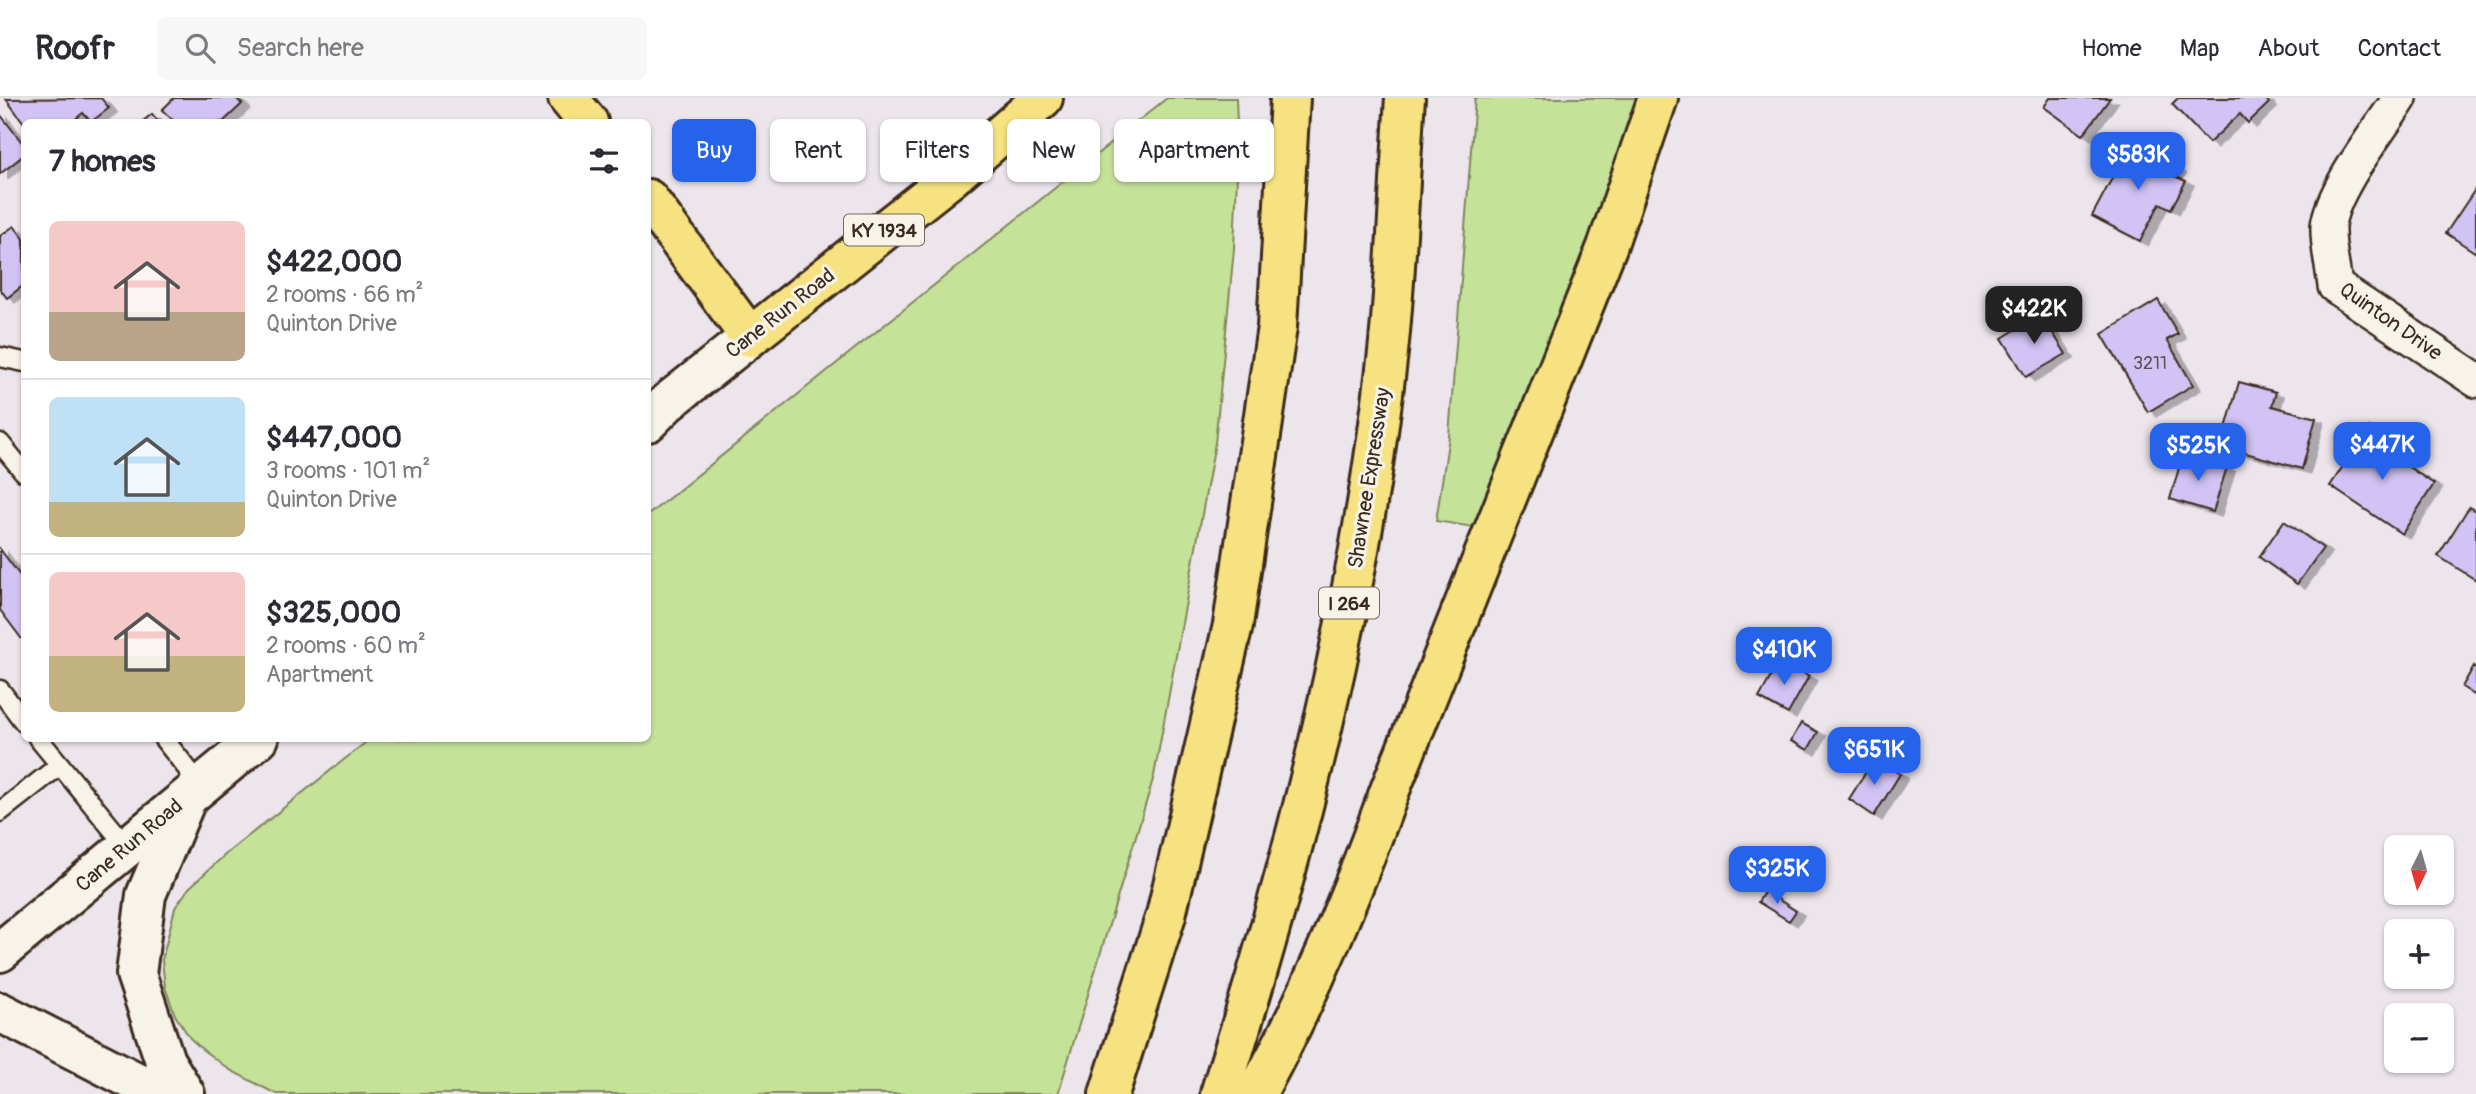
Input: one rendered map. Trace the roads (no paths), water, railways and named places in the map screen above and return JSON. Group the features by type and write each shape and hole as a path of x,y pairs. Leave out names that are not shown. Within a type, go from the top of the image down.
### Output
{"highway":[{"path":"568,98 586,119"},
{"name":"Cane Run Road","path":"750,337 953,176 1043,98"},
{"path":"1109,1094 1166,915 1233,625 1277,327 1290,98"},
{"name":"Shawnee Expressway","path":"1220,1094 1263,957 1290,858 1344,630 1369,489 1388,351 1405,98"},
{"path":"1256,1094 1291,1031 1362,868 1395,777 1607,247 1658,98"},
{"path":"651,204 750,337"}],"main road":[{"name":"Cane Run Road","path":"651,419 668,402 750,337"},
{"name":"Cane Run Road","path":"0,952 253,742"},
{"path":"185,1094 165,1061 136,974 146,895 194,791"},
{"path":"0,1012 160,1094"}],"street":[{"name":"Quinton Drive","path":"2400,98 2344,186 2334,207 2328,227 2335,286 2476,380"}],"lane":[{"path":"0,357 21,361"},
{"path":"0,443 21,468"},
{"path":"0,690 21,718"},
{"path":"41,742 127,847"},
{"path":"165,742 194,791"},
{"path":"0,812 60,765"}]}
